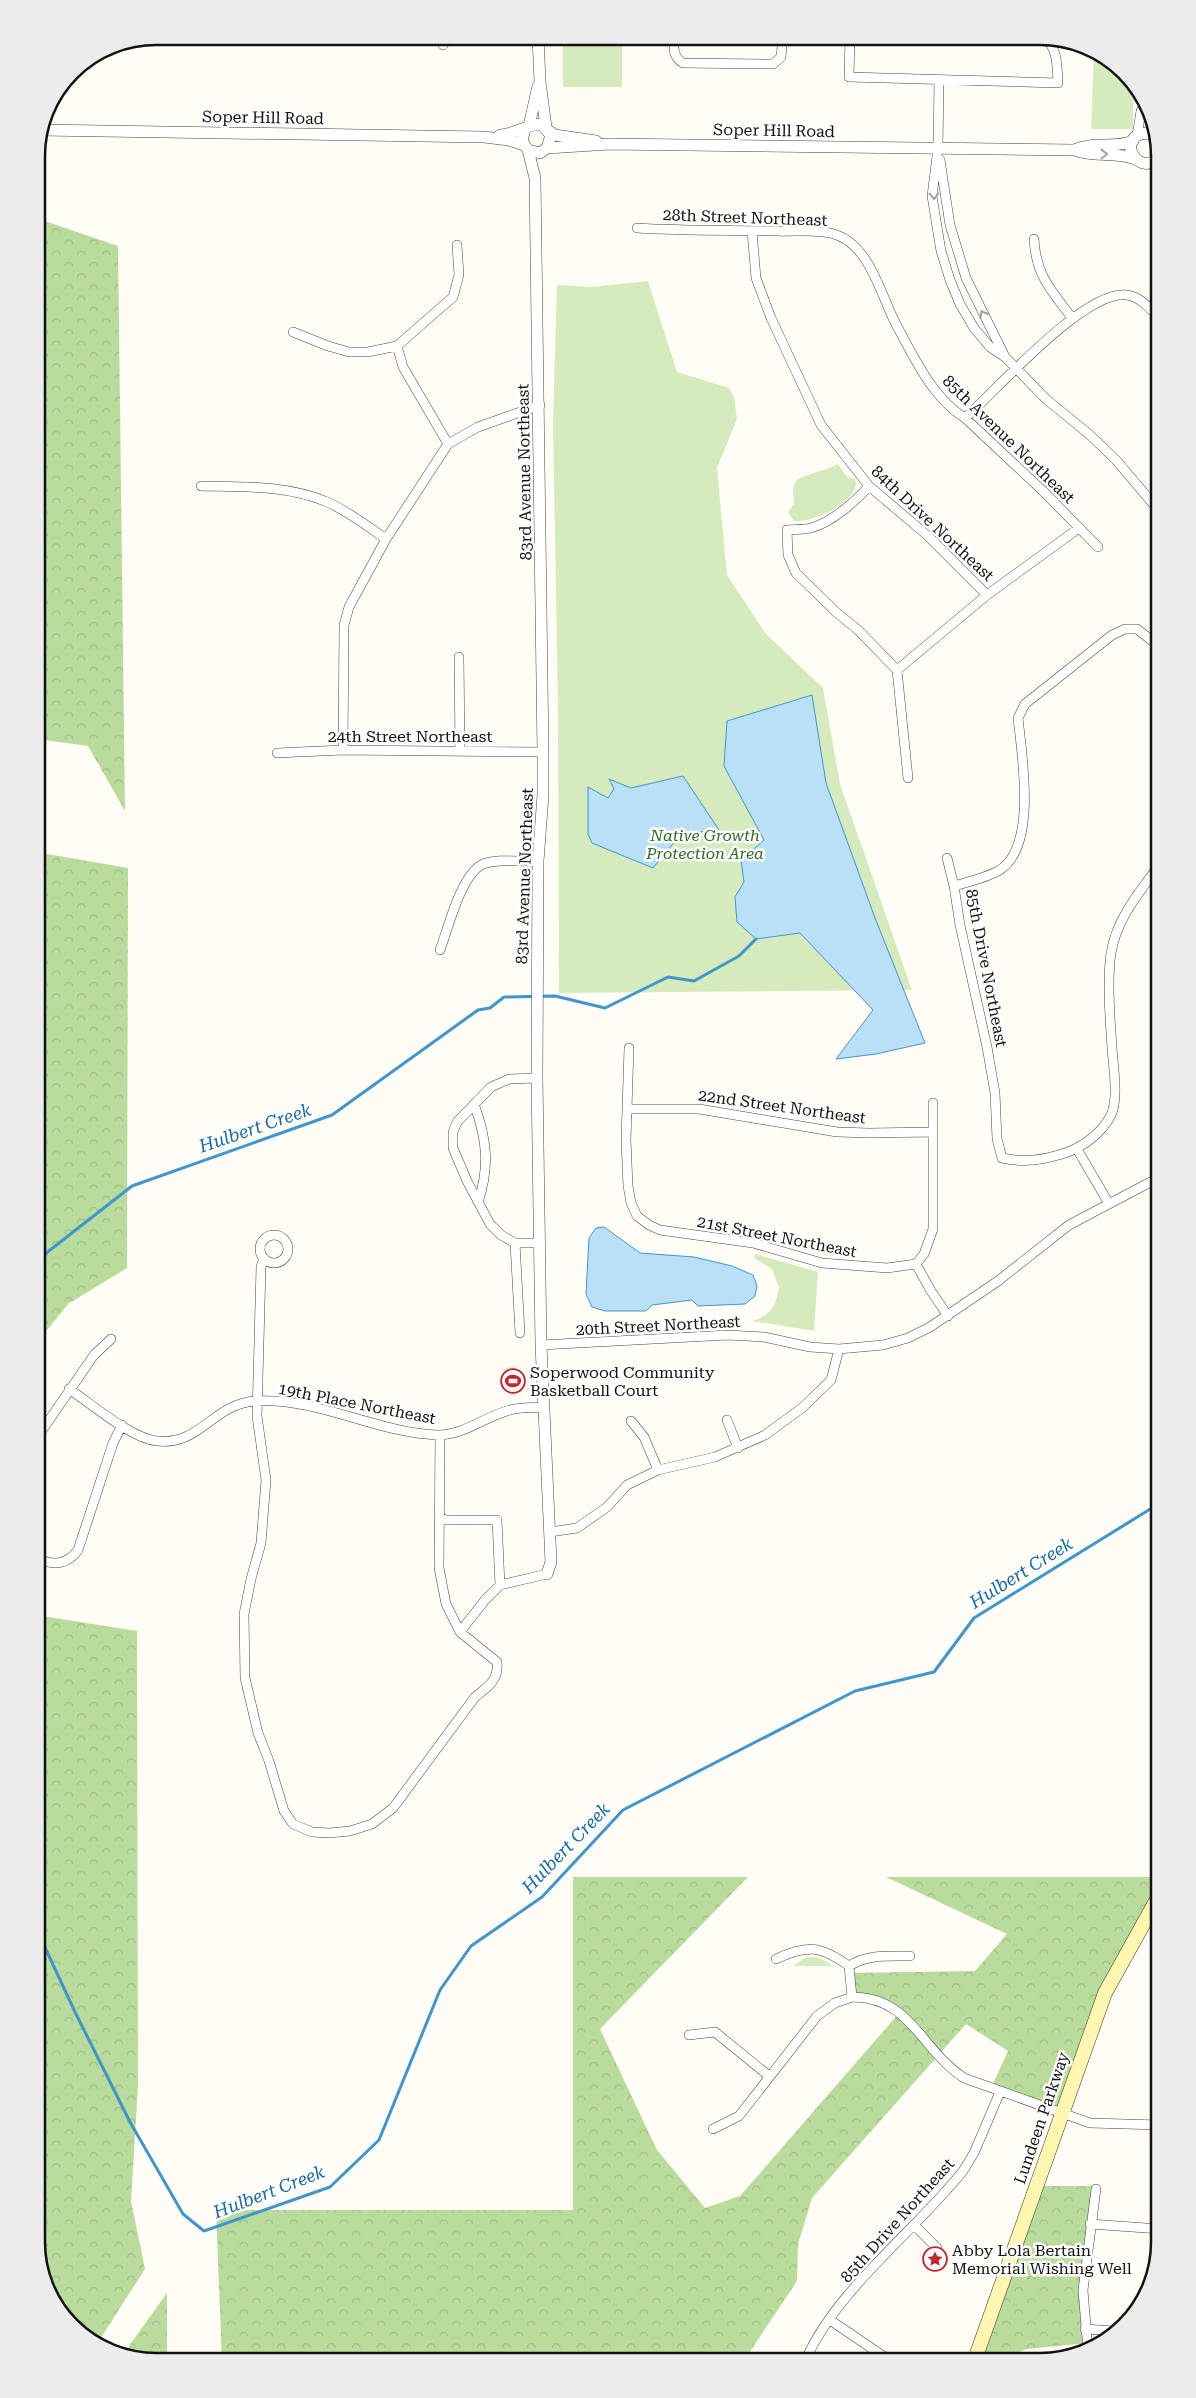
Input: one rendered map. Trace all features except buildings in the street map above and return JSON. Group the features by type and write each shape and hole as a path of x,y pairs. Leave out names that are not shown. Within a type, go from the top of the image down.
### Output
{"main road":[{"name":"Lundeen Parkway","path":"977,2353 1104,1993 1151,1910"}],"street":[{"path":"538,45 540,82 547,129 551,140 546,149 536,153 526,147 522,137 527,128 540,82"},
{"path":"674,45 676,58 683,63 773,64 782,57 783,45"},
{"path":"850,45 849,76 1058,82 1055,52 1052,46"},
{"path":"940,80 938,148 932,196 941,251 950,280 974,328 990,347 1005,357 1046,399 1090,435 1116,460 1151,501"},
{"path":"1135,159 1131,149 1142,110"},
{"path":"527,128 538,124 547,129"},
{"name":"Soper Hill Road","path":"484,137 506,135 527,128"},
{"name":"Soper Hill Road","path":"547,129 555,134 610,144"},
{"name":"Soper Hill Road","path":"48,130 484,137 509,140 526,147"},
{"path":"1074,150 1086,144 1124,144 1149,134"},
{"name":"Soper Hill Road","path":"546,149 610,144 1074,150"},
{"name":"83rd Avenue Northeast","path":"526,147 535,178 540,405 543,795 538,862 537,1078 541,1345 551,1562 548,1574"},
{"path":"938,148 950,225 966,278 1005,357"},
{"name":"83rd Avenue Northeast","path":"535,178 546,149"},
{"path":"1074,150 1086,154 1117,154 1148,163 1151,161"},
{"name":"28th Street Northeast","path":"637,228 833,234 850,242"},
{"name":"84th Drive Northeast","path":"752,231 756,278 796,375 821,425 869,486 928,536 987,595"},
{"path":"1034,239 1035,260 1042,276 1072,318"},
{"name":"85th Avenue Northeast","path":"850,242 860,252 898,328 932,388 1098,547"},
{"path":"293,332 349,352 368,352 397,346 453,297 460,275 457,245"},
{"path":"965,418 1032,351 1072,318 1113,295 1128,295 1140,300 1151,310"},
{"path":"397,346 403,368 448,444"},
{"path":"343,750 344,625 349,607 386,539 448,444 478,427 540,405"},
{"path":"201,486 253,487 286,490 306,495 328,502 386,539"},
{"path":"869,486 861,495 829,520 810,529 786,530 788,555 796,573 836,612 858,630 897,670 908,778"},
{"path":"897,670 987,595 1079,528"},
{"name":"85th Drive Northeast","path":"1151,639 1138,628 1125,629 1112,635 1025,704 1018,718 1025,810 1021,838 1009,860 999,871 954,886 960,925 987,1047 995,1093 996,1139 1002,1158 1020,1162 1046,1159 1077,1149 1099,1132 1111,1114 1115,1086 1112,1045 1111,954 1115,934 1124,912 1151,876"},
{"path":"459,657 460,750"},
{"name":"24th Street Northeast","path":"277,753 343,750 543,752"},
{"path":"947,858 954,886"},
{"path":"440,950 463,887 473,873 483,864 538,862"},
{"path":"628,1110 629,1048"},
{"path":"537,1078 509,1079 491,1087 457,1122 453,1132 453,1148 490,1224 501,1235 514,1243 540,1243"},
{"path":"933,1103 933,1229 924,1254 916,1264 948,1316"},
{"path":"474,1104 482,1127 486,1155 485,1181 478,1202"},
{"name":"22nd Street Northeast","path":"628,1110 699,1110 837,1132 932,1132"},
{"name":"21st Street Northeast","path":"628,1110 626,1172 631,1203 637,1216 648,1225 660,1230 753,1244 822,1262 886,1268 916,1264"},
{"path":"1077,1149 1108,1202"},
{"name":"20th Street Northeast","path":"541,1345 728,1335 764,1337 810,1347 839,1349 883,1345 908,1338 948,1316 998,1281 1068,1225 1108,1202 1151,1181"},
{"path":"514,1243 520,1333"},
{"path":"264,1258 261,1266 257,1416 266,1480 265,1514 261,1543 244,1614 245,1678 258,1733 269,1760 284,1811 293,1824 312,1832 350,1831 372,1824 393,1808 475,1697 492,1684 498,1671 497,1662 460,1632 446,1604 439,1568 440,1435"},
{"path":"45,1425 94,1355 111,1339"},
{"path":"550,1532 577,1528 607,1507 627,1485 658,1470 716,1457 765,1435 802,1408 831,1380 839,1349"},
{"name":"19th Place Northeast","path":"69,1389 142,1438 170,1442 192,1434 222,1411 238,1403 258,1401 312,1408 402,1430 440,1435 472,1427 510,1410 544,1408"},
{"path":"727,1420 738,1448"},
{"path":"631,1421 644,1437 658,1470"},
{"path":"45,1562 61,1563 72,1558 78,1550 107,1460 122,1425"},
{"path":"440,1517 446,1520 497,1520 500,1585"},
{"path":"460,1632 485,1600 500,1585 548,1574"},
{"path":"776,1959 796,1949 814,1948 831,1953 849,1966 852,1997"},
{"path":"849,1966 861,1959 873,1956 910,1956"},
{"path":"713,2129 739,2116 817,2016 835,2003 852,1997 869,1997 900,2012 949,2069 964,2078 1090,2123 1151,2125"},
{"path":"688,2035 715,2032 770,2076"},
{"name":"85th Drive Northeast","path":"810,2353 830,2320 850,2293 915,2226 964,2171 974,2153 1000,2092"},
{"path":"1087,2343 1083,2290 1096,2189"},
{"path":"1090,2224 1151,2228"},
{"path":"915,2226 937,2248"},
{"path":"830,2320 879,2353"},
{"path":"1085,2329 1107,2331"}],"green space":[{"path":"563,45 622,45 622,87 563,87"},
{"path":"1094,59 1119,77 1133,96 1133,129 1091,129"},
{"path":"45,221 118,246 125,811 88,746 45,740"},
{"name":"Native Growth Protection Area","path":"648,281 677,372 729,388 734,397 737,419 717,468 727,575 766,634 823,688 840,784 912,990 559,993 558,706 553,422 557,285 593,287"},
{"path":"838,464 847,477 855,479 855,487 851,495 844,502 823,515 812,519 794,521 788,512 794,504 793,488 796,480"},
{"path":"45,854 128,868 127,1268 68,1304 45,1333"},
{"path":"755,1254 818,1272 814,1331 752,1321 771,1310 779,1288 772,1269 754,1258"},
{"name":"Soperwood Community Basketball Court","path":"515,1365 523,1392 510,1396 503,1369"},
{"path":"45,1616 137,1631 138,2086 131,2201 145,2269 101,2338 83,2326 64,2304 53,2285 47,2264 45,2250"},
{"path":"573,1877 748,1877 600,2029 657,2150 705,2208 740,2196 900,2012 852,1997 850,1973 975,1971 1007,1934 886,1877 1151,1877 1151,1911 1121,1960 1061,2114 991,2088 1008,2051 966,2024 812,2198 798,2244 797,2281 749,2353 222,2353 216,2210 573,2210"},
{"path":"805,1958 822,1959 833,1966 793,1966"},
{"path":"1036,2186 1099,2186 1083,2290 1087,2343 1027,2349 1015,2353 977,2353"},
{"path":"167,2293 167,2353 148,2353 127,2349"}],"water":[{"path":"812,695 826,783 875,918 925,1043 876,1054 836,1059 873,1010 800,933 756,939 737,922 735,897 744,882 741,860 764,840 724,766 727,721"},
{"path":"683,776 719,830 681,834 653,868 592,843 588,834 588,787 608,798 614,789 609,779 631,788"},
{"path":"604,1227 640,1253 694,1257 732,1266 753,1275 757,1286 755,1296 745,1304 698,1306 692,1300 652,1305 646,1311 605,1311 592,1307 586,1294 589,1238 596,1228"}],"waterway":[{"name":"Hulbert Creek","path":"45,1254 132,1186 332,1115 478,1010 490,1008 504,997 555,996 605,1008 668,977 694,981 739,956 756,939"},
{"name":"Hulbert Creek","path":"45,1947 130,2122 183,2214 204,2231 330,2187 379,2140 440,1990 471,1946 542,1897 623,1810 855,1691 934,1672 974,1618 1151,1509"}],"place":[{"name":"Soperwood Community Basketball Court","path":"513,1381"},
{"name":"Abby Lola Bertain Memorial Wishing Well","path":"935,2259"}]}
